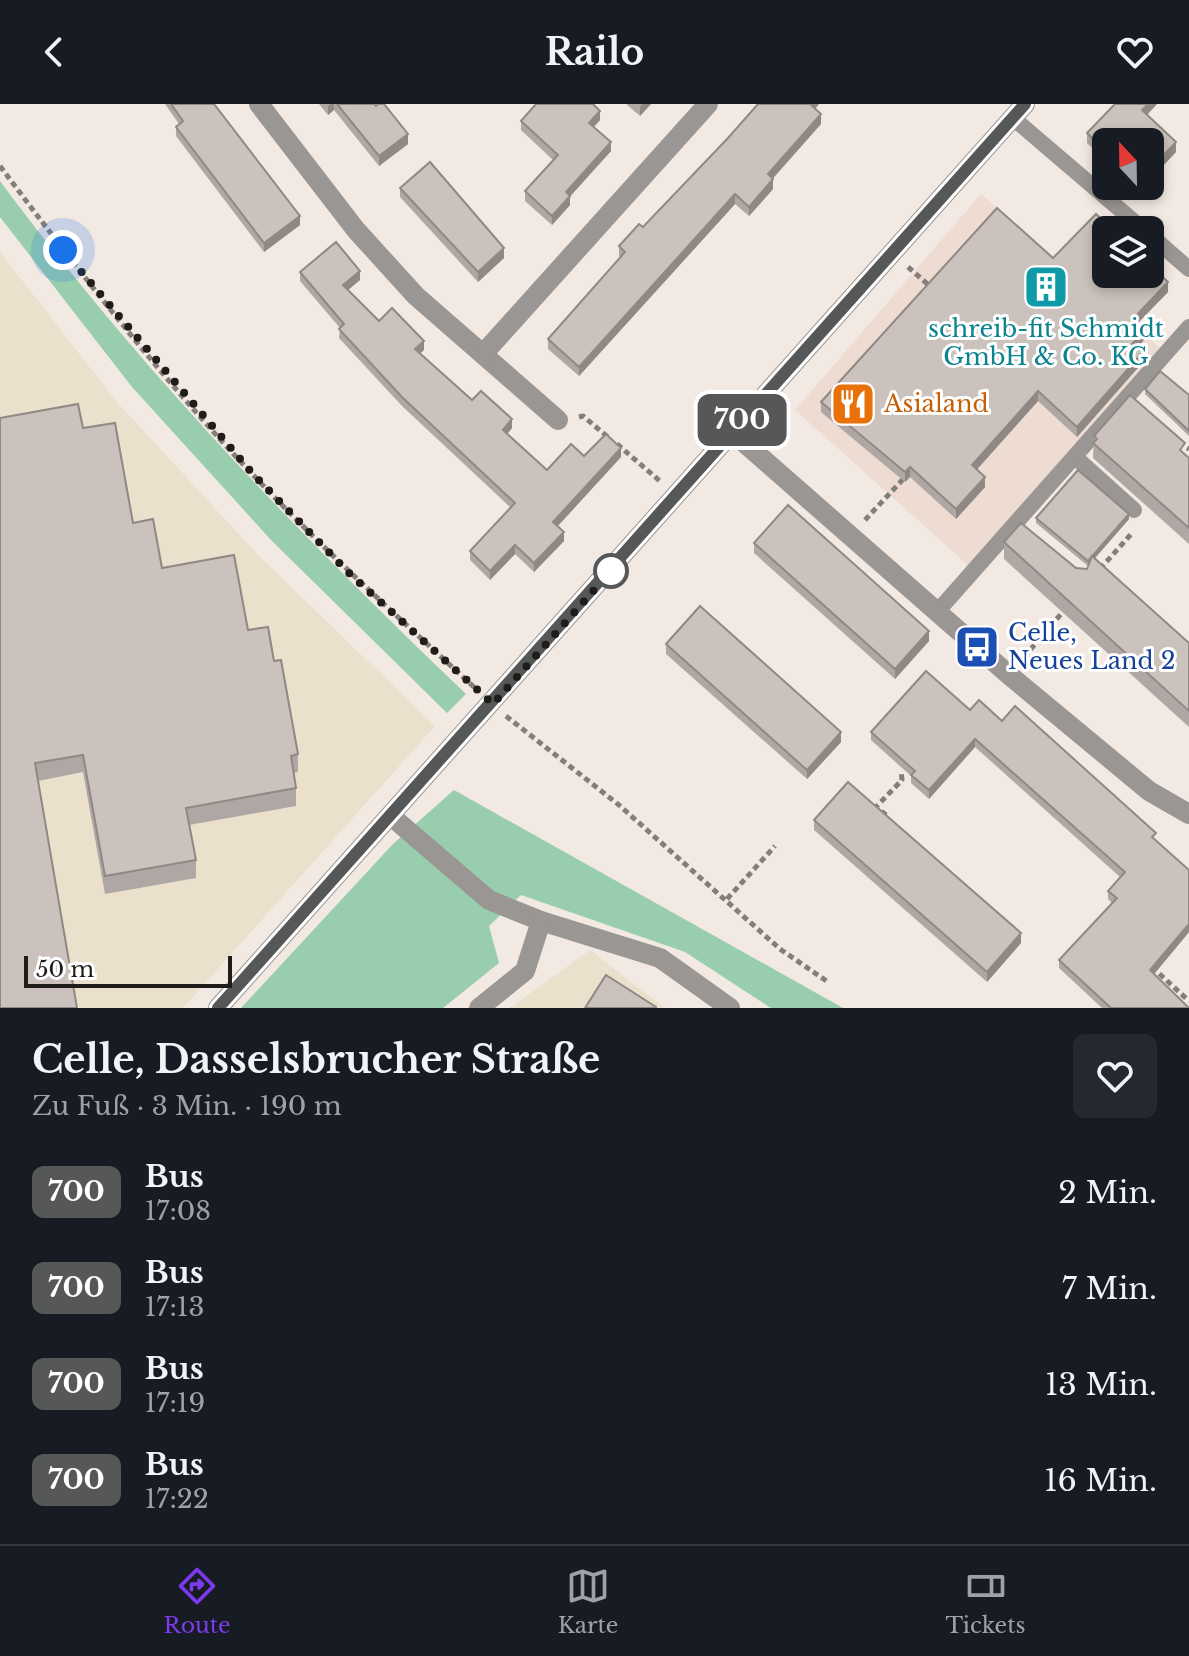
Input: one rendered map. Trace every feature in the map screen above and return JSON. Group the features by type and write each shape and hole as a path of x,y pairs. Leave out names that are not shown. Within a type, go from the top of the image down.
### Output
{"street":[{"path":"259,104 356,230 416,296 558,420"},
{"path":"483,354 708,104"},
{"path":"218,1008 493,704 1019,111"},
{"path":"732,432 1008,674 1149,791 1189,814"},
{"path":"391,816 489,900 541,921 660,958 730,1008"},
{"path":"479,1008 525,971 541,921"}],"lane":[{"path":"1019,111 1129,216"},
{"path":"1164,247 1189,269"},
{"path":"937,612 1022,527 1075,457 1135,399 1189,327"},
{"path":"1075,457 1134,510"}],"path":[{"path":"0,166 78,272 253,474 351,575 493,704 619,805 780,949 828,982"},
{"path":"914,272 938,294"},
{"path":"558,420 583,416 677,495"},
{"path":"867,518 917,464"},
{"path":"1096,573 1134,530"},
{"path":"1008,674 1076,596"},
{"path":"887,817 876,807 902,780 901,771"},
{"path":"727,899 775,846"},
{"path":"1144,960 1189,1001"}],"shaded area":[{"path":"981,194 1160,348 969,566 795,410"},
{"path":"0,252 116,401 259,556 435,726 183,1008 0,1008"},
{"path":"590,950 665,1008 510,1008"}],"green space":[{"path":"0,181 107,317 222,447 403,634 466,694 447,713 272,541 132,387 0,217"},
{"path":"454,790 843,1008 771,1008 685,952 521,895 489,926 499,963 443,1008 241,1008 393,844"}],"building":[{"path":"171,104 214,104 300,216 264,243 176,127 183,121"},
{"path":"337,104 384,104 408,134 379,156"},
{"path":"536,104 593,104 600,111 589,123 611,142 566,192 570,196 552,216 525,191 558,155 521,121"},
{"path":"758,104 810,104 821,114 768,174 773,179 749,207 735,194 579,367 548,339 625,252 619,246 639,224 643,227"},
{"path":"1115,104 1148,104 1142,110 1161,128 1092,128 1092,138 1087,133"},
{"path":"1164,131 1176,142 1164,155"},
{"path":"430,162 504,248 478,272 400,188"},
{"path":"997,208 1053,258 1092,218 1092,288 1162,288 1132,320 1144,330 1132,344 1143,352 1077,427 1038,391 972,465 985,477 956,509 910,467 905,472 821,402"},
{"path":"336,242 360,271 343,285 379,321 392,308 424,341 415,349 472,400 481,391 512,419 503,430 547,470 571,444 584,456 606,434 621,448 553,522 564,532 534,563 515,545 490,571 470,551 515,503 402,397 339,329 344,324 300,272"},
{"path":"1160,371 1189,395 1189,431 1145,389"},
{"path":"1130,395 1185,443 1180,450 1189,458 1189,528 1093,443 1097,439 1094,436"},
{"path":"78,404 83,428 115,423 133,523 153,519 162,568 234,555 248,630 268,627 274,661 281,660 298,754 291,756 296,788 186,808 196,860 105,876 83,755 35,763 77,1008 0,1008 0,418"},
{"path":"1078,470 1129,514 1088,561 1036,518"},
{"path":"788,505 929,631 895,669 754,543"},
{"path":"1021,523 1076,568 1087,569 1092,556 1189,643 1189,711 1004,542"},
{"path":"700,606 841,732 807,770 666,644"},
{"path":"926,671 970,710 979,700 1002,721 1015,706 1156,833 1152,837 1189,870 1189,924 1150,970 1189,1008 1111,1008 1059,960 1117,898 1108,891 1125,872 975,739 929,790 911,775 915,771 871,732"},
{"path":"848,782 1021,933 987,972 814,820"},
{"path":"606,975 656,1007 656,1008 585,1008"}],"bus line":[{"name":"700","path":"218,1008 493,704 1025,104"}],"place":[{"name":"schreib-fit Schmidt GmbH & Co. KG","path":"1046,287"},
{"name":"Asialand","path":"853,404"},
{"name":"Celle, Neues Land 2","path":"977,647"}],"route":[{"path":"63,250 78,272 253,474 351,575 493,704 611,571"}]}
